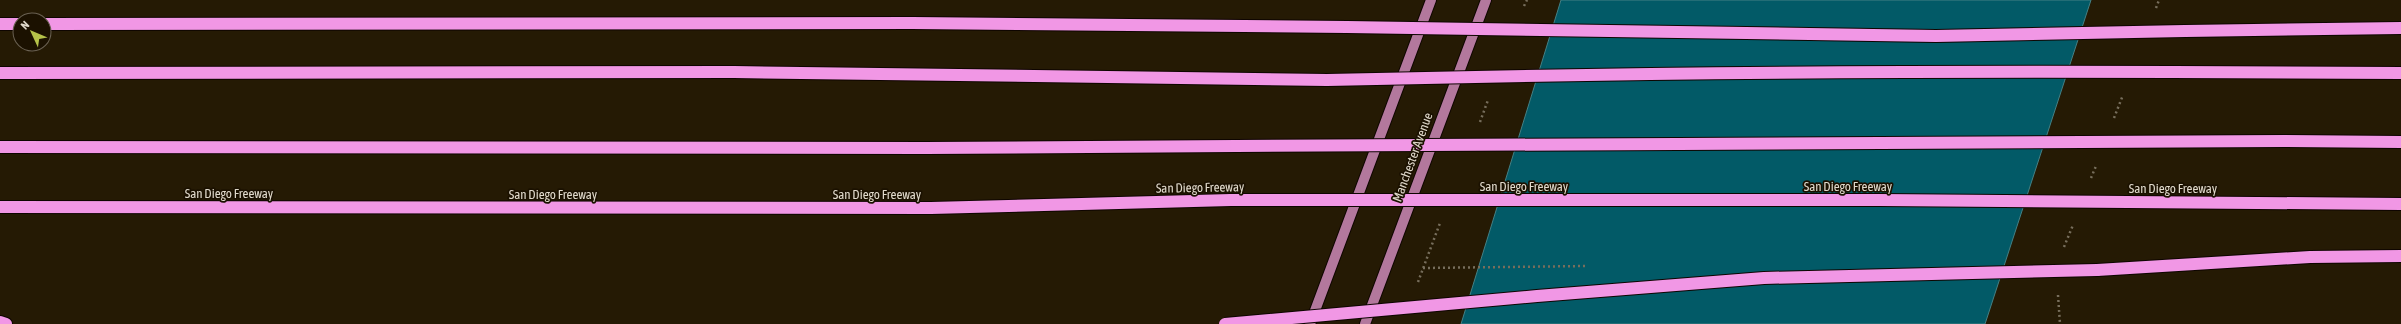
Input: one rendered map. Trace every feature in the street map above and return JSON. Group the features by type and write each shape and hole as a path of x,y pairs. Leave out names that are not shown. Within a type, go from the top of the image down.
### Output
{"highway":[{"path":"52,24 912,22 1936,36 2401,28"},
{"path":"0,24 12,24"},
{"path":"0,73 734,72 1327,80 1543,75 1968,71 2401,73"},
{"path":"0,147 925,148 2276,141 2401,142"},
{"name":"San Diego Freeway","path":"0,207 931,208 1231,200 1880,200 2401,204"},
{"path":"1225,324 1537,296 1764,278 2097,270 2310,257 2401,256"},
{"path":"0,322 6,324"}],"main road":[{"path":"1310,324 1432,0"},
{"name":"Manchester Avenue","path":"1365,324 1486,0"}],"water":[{"path":"1561,0 2091,0 1985,324 1461,324"}]}
